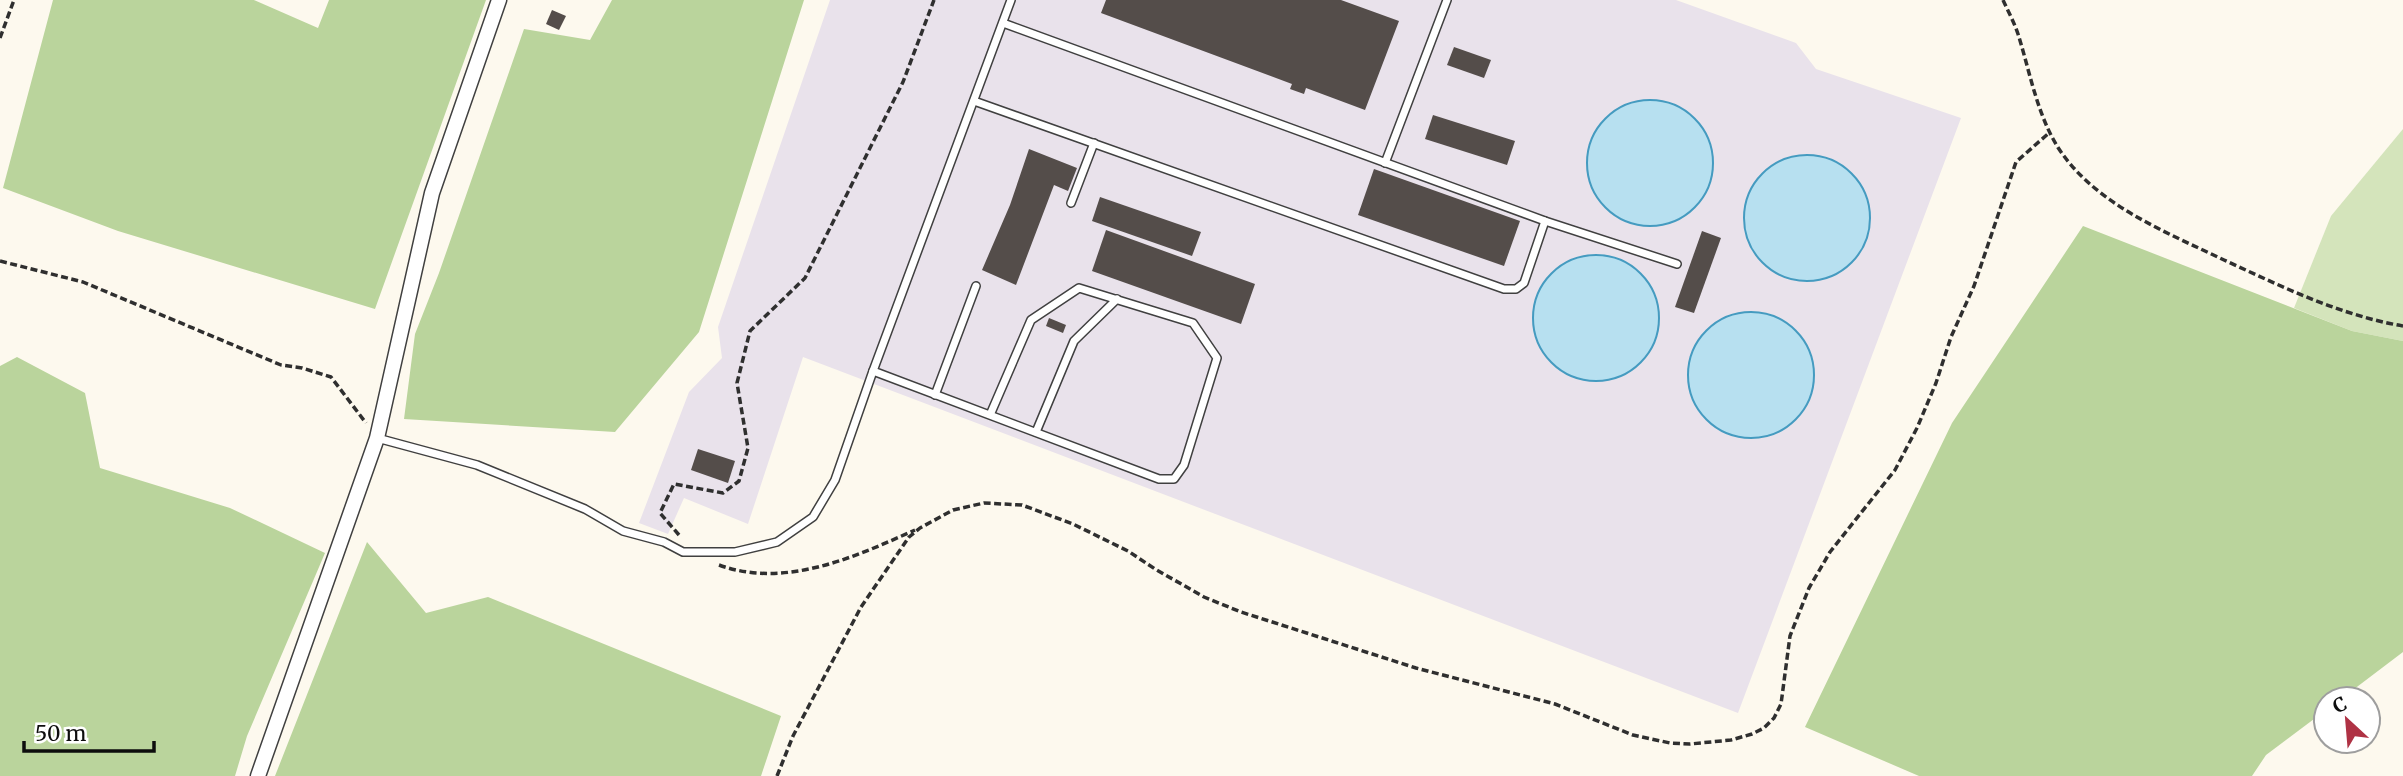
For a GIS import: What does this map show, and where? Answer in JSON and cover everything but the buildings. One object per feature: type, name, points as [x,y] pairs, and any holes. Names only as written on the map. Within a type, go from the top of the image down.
[{"type":"street","points":[[258,776],[377,438],[432,193],[499,0]]},
{"type":"lane","points":[[377,438],[477,465],[584,509],[623,531],[664,542],[682,552],[735,552],[777,542],[813,517],[835,480],[1011,0]]},
{"type":"lane","points":[[1385,163],[1447,0]]},
{"type":"lane","points":[[1003,23],[1545,222],[1677,264]]},
{"type":"lane","points":[[974,101],[1504,289],[1516,289],[1524,283],[1545,222]]},
{"type":"lane","points":[[1071,203],[1094,143]]},
{"type":"lane","points":[[936,395],[976,286]]},
{"type":"lane","points":[[873,371],[1159,479],[1174,479],[1184,465],[1217,358],[1192,323],[1079,288],[1031,320],[990,415]]},
{"type":"lane","points":[[1036,432],[1074,341],[1117,299]]},
{"type":"path","points":[[0,38],[13,0]]},
{"type":"path","points":[[682,552],[682,539],[660,513],[674,484],[723,493],[739,481],[748,448],[737,383],[750,331],[805,278],[903,82],[934,0]]},
{"type":"path","points":[[2003,0],[2017,30],[2050,132],[2059,149],[2085,180],[2152,226],[2289,290],[2338,310],[2403,326]]},
{"type":"path","points":[[716,564],[738,572],[802,572],[863,554],[953,510],[984,503],[1022,505],[1073,524],[1128,551],[1204,597],[1280,626],[1416,668],[1555,704],[1633,735],[1670,743],[1690,744],[1731,740],[1752,734],[1764,728],[1774,718],[1781,704],[1790,636],[1809,588],[1830,552],[1895,470],[1917,428],[1951,337],[1974,286],[2016,162],[2050,132]]},
{"type":"path","points":[[0,261],[83,282],[281,365],[331,377],[377,438]]},
{"type":"path","points":[[777,776],[793,736],[860,607],[909,537],[920,528]]},
{"type":"shaded area","points":[[830,0],[1676,0],[1796,43],[1816,69],[1961,118],[1738,713],[803,357],[748,524],[684,498],[668,534],[639,523],[689,392],[722,358],[718,327]]},
{"type":"green space","points":[[53,0],[254,0],[318,28],[329,0],[486,0],[375,309],[118,231],[3,188]]},
{"type":"green space","points":[[612,0],[804,0],[699,332],[615,432],[404,419],[415,334],[524,29],[590,40]]},
{"type":"green space","points":[[2403,129],[2403,341],[2352,331],[2294,308],[2331,216]]},
{"type":"green space","points":[[2083,226],[2352,331],[2403,341],[2403,652],[2359,685],[2312,685],[2312,720],[2266,755],[2252,776],[1919,776],[1805,727],[1952,423]]},
{"type":"green space","points":[[17,357],[85,393],[100,468],[230,508],[325,553],[247,736],[235,776],[0,776],[0,366]]},
{"type":"green space","points":[[367,542],[426,613],[488,597],[781,716],[761,776],[275,776]]},
{"type":"water","points":[[1650,100],[1674,105],[1694,119],[1708,139],[1713,163],[1708,187],[1694,207],[1674,221],[1650,226],[1626,221],[1606,207],[1592,187],[1587,163],[1592,139],[1606,119],[1626,105]]},
{"type":"water","points":[[1807,155],[1831,160],[1851,174],[1865,194],[1870,218],[1865,242],[1851,262],[1831,276],[1807,281],[1783,276],[1763,262],[1749,242],[1744,218],[1749,194],[1763,174],[1783,160]]},
{"type":"water","points":[[1596,255],[1620,260],[1640,274],[1654,294],[1659,318],[1654,342],[1640,362],[1620,376],[1596,381],[1572,376],[1552,362],[1538,342],[1533,318],[1538,294],[1552,274],[1572,260]]},
{"type":"water","points":[[1751,312],[1775,317],[1795,331],[1809,351],[1814,375],[1809,399],[1795,419],[1775,433],[1751,438],[1727,433],[1707,419],[1693,399],[1688,375],[1693,351],[1707,331],[1727,317]]}]
